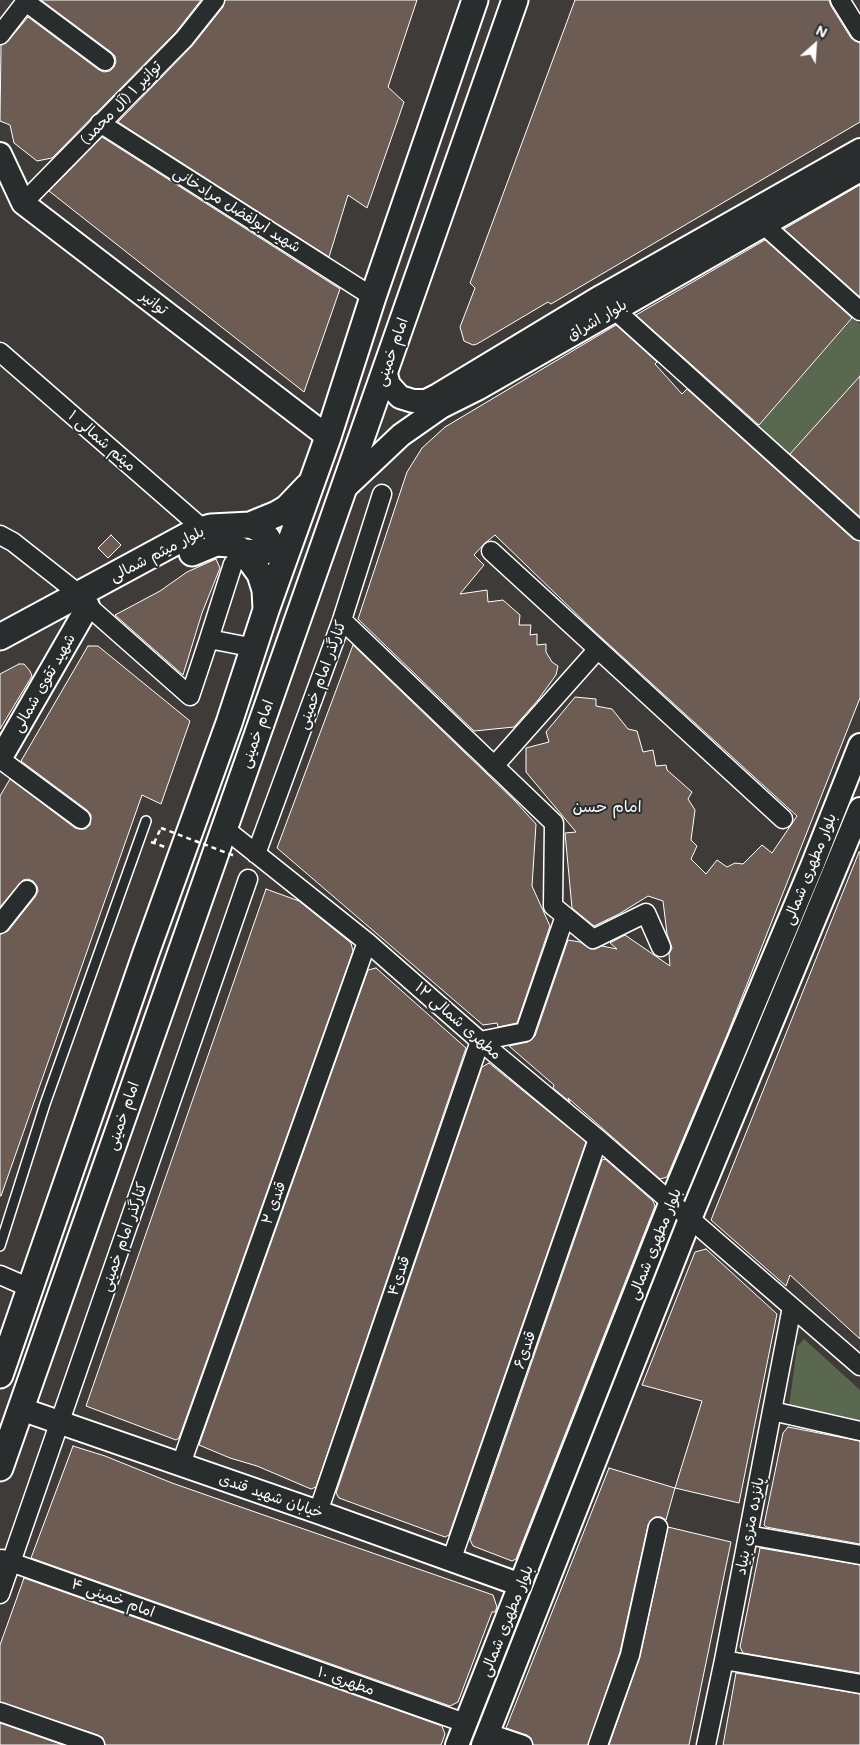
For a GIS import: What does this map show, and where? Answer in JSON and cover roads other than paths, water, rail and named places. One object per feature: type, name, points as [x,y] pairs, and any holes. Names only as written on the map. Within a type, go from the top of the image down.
[{"type":"main road","name":"امام خمینی","points":[[0,1375],[255,648],[266,610],[313,481],[373,297],[475,0]]},
{"type":"main road","name":"امام خمینی","points":[[0,1468],[224,828],[346,487],[515,0]]},
{"type":"main road","name":"بلوار میثم شمالی","points":[[0,656],[83,600],[194,532],[212,527],[251,525],[278,514],[313,481]]},
{"type":"main road","points":[[239,558],[265,551],[268,539],[261,530],[251,525]]},
{"type":"main road","name":"بلوار میثم شمالی","points":[[0,637],[200,548],[216,543],[230,544],[239,558]]},
{"type":"main road","points":[[239,558],[260,574],[265,590],[266,610]]},
{"type":"street","name":"توانیر ۱ (آل محمد)","points":[[23,203],[184,39],[215,0]]},
{"type":"street","points":[[840,0],[860,32]]},
{"type":"street","points":[[0,35],[27,1],[105,62]]},
{"type":"street","name":"شهید ابولفضل مرادخانی","points":[[100,123],[373,297]]},
{"type":"street","name":"بلوار اشراق","points":[[759,218],[860,150]]},
{"type":"street","name":"توانیر","points":[[0,154],[23,203],[328,437]]},
{"type":"street","name":"بلوار اشراق","points":[[385,371],[389,385],[400,397],[412,401],[426,401],[759,218],[860,170]]},
{"type":"street","points":[[759,218],[860,311]]},
{"type":"street","name":"بلوار اشراق","points":[[346,487],[401,435],[440,407],[478,388],[609,302]]},
{"type":"street","points":[[609,302],[860,530]]},
{"type":"street","name":"میثم شمالی ۱","points":[[0,352],[203,529]]},
{"type":"street","name":"کنارگذر امام خمینی","points":[[256,854],[342,620],[382,494]]},
{"type":"street","points":[[0,535],[13,542],[83,600],[190,696],[239,558]]},
{"type":"street","points":[[491,551],[783,819]]},
{"type":"street","name":"شهید تقوی شمالی","points":[[0,759],[83,600]]},
{"type":"street","points":[[342,620],[554,823],[553,906],[593,940],[646,913],[661,947]]},
{"type":"street","points":[[209,639],[255,648]]},
{"type":"street","points":[[494,766],[598,649]]},
{"type":"street","name":"بلوار مطهری شمالی","points":[[457,1745],[670,1204],[812,866],[860,745]]},
{"type":"street","points":[[0,759],[81,820]]},
{"type":"street","name":"بلوار مطهری شمالی","points":[[485,1739],[690,1219],[860,809]]},
{"type":"street","name":"مطهری شمالی ۱۲","points":[[224,828],[367,942],[860,1366]]},
{"type":"street","name":"کنارگذر امام خمینی","points":[[0,1594],[6,1560],[60,1422],[248,879]]},
{"type":"street","points":[[2,917],[27,890]]},
{"type":"street","points":[[480,1041],[525,1032],[566,916]]},
{"type":"street","name":"قندی ۲","points":[[181,1464],[367,942]]},
{"type":"street","name":"قندی۴","points":[[318,1512],[480,1041]]},
{"type":"street","name":"قندی۶","points":[[451,1561],[598,1139]]},
{"type":"street","points":[[0,1275],[30,1288]]},
{"type":"street","name":"پانزده متری بنیاد","points":[[706,1745],[792,1307]]},
{"type":"street","name":"خیابان شهید قندی","points":[[21,1409],[521,1585]]},
{"type":"street","points":[[772,1412],[860,1431]]},
{"type":"street","points":[[598,1745],[630,1655],[658,1527]]},
{"type":"street","points":[[748,1535],[860,1555]]},
{"type":"street","name":"امام خمینی ۴","points":[[6,1560],[226,1638]]},
{"type":"street","name":"مطهری ۱۰","points":[[226,1638],[466,1723]]},
{"type":"street","points":[[724,1660],[860,1684]]},
{"type":"street","points":[[0,1712],[95,1745]]},
{"type":"street","points":[[485,1739],[523,1745]]},
{"type":"lane","points":[[0,1246],[45,1104],[146,821]]},
{"type":"district","name":"امام حسن","points":[[607,807]]}]
